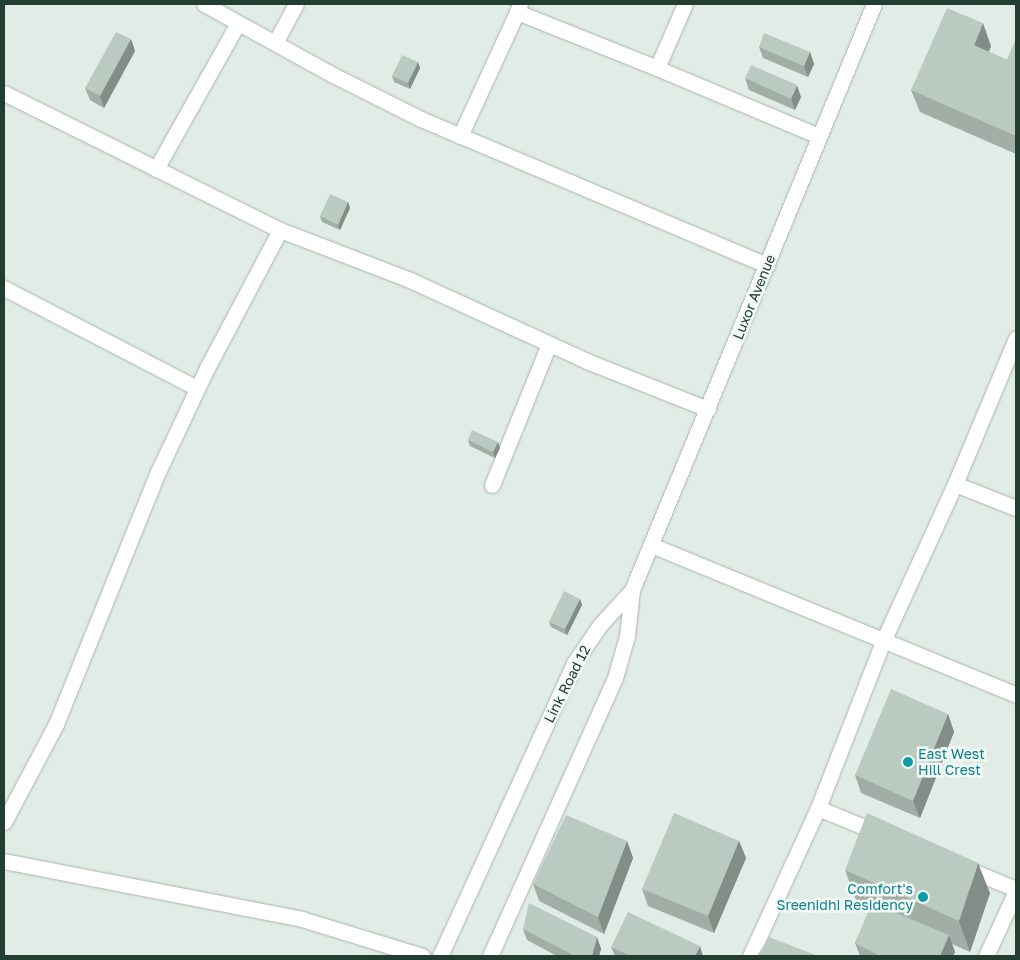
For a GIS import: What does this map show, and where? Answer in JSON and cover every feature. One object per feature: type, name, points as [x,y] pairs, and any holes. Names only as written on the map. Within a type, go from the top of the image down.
[{"type":"street","points":[[204,4],[333,75],[460,136],[767,265]]},
{"type":"street","points":[[274,43],[296,4]]},
{"type":"street","points":[[657,68],[685,4]]},
{"type":"street","name":"Luxor Avenue","points":[[632,590],[874,4]]},
{"type":"street","points":[[460,136],[518,8],[819,136]]},
{"type":"street","points":[[156,168],[238,23]]},
{"type":"street","points":[[4,93],[280,230],[410,280],[670,396],[708,409]]},
{"type":"street","points":[[4,822],[56,724],[158,472],[197,388],[280,230]]},
{"type":"street","points":[[4,288],[197,388]]},
{"type":"street","points":[[750,956],[818,808],[884,639],[955,484],[1016,338]]},
{"type":"street","points":[[492,485],[550,344]]},
{"type":"street","points":[[955,484],[1016,508]]},
{"type":"street","points":[[650,545],[884,639],[1016,695]]},
{"type":"street","points":[[490,956],[615,678],[627,636],[632,590]]},
{"type":"street","name":"Link Road 12","points":[[440,956],[574,663],[600,625],[632,590]]},
{"type":"street","points":[[818,808],[899,841]]},
{"type":"street","points":[[4,861],[302,919],[422,956]]},
{"type":"street","points":[[953,863],[1016,890],[986,956]]},
{"type":"building","points":[[947,8],[983,23],[974,45],[1007,60],[1016,39],[1016,136],[911,90]]},
{"type":"building","points":[[116,32],[131,39],[100,96],[85,88]]},
{"type":"building","points":[[764,33],[810,52],[804,66],[759,47]]},
{"type":"building","points":[[402,55],[418,62],[408,83],[392,76]]},
{"type":"building","points":[[751,65],[797,85],[791,99],[745,78]]},
{"type":"building","points":[[330,194],[348,202],[338,225],[320,216]]},
{"type":"building","points":[[472,430],[498,442],[493,452],[468,440]]},
{"type":"building","points":[[564,591],[580,599],[565,629],[549,622]]},
{"type":"building","name":"East West Hill Crest","points":[[891,689],[948,714],[913,801],[855,775]]},
{"type":"building","points":[[674,813],[739,841],[708,916],[642,889]]},
{"type":"building","points":[[867,813],[978,863],[959,921],[845,870]]},
{"type":"building","points":[[566,815],[627,841],[598,917],[533,884]]},
{"type":"building","points":[[529,903],[597,937],[592,956],[575,956],[523,929]]},
{"type":"building","points":[[872,903],[949,935],[940,956],[880,956],[855,943]]},
{"type":"building","points":[[628,912],[700,946],[695,956],[631,956],[611,947]]},
{"type":"building","points":[[769,937],[818,956],[757,956]]},
{"type":"place","name":"East West Hill Crest","points":[[908,762]]},
{"type":"place","name":"Comfort's Sreenidhi Residency","points":[[923,897]]}]
